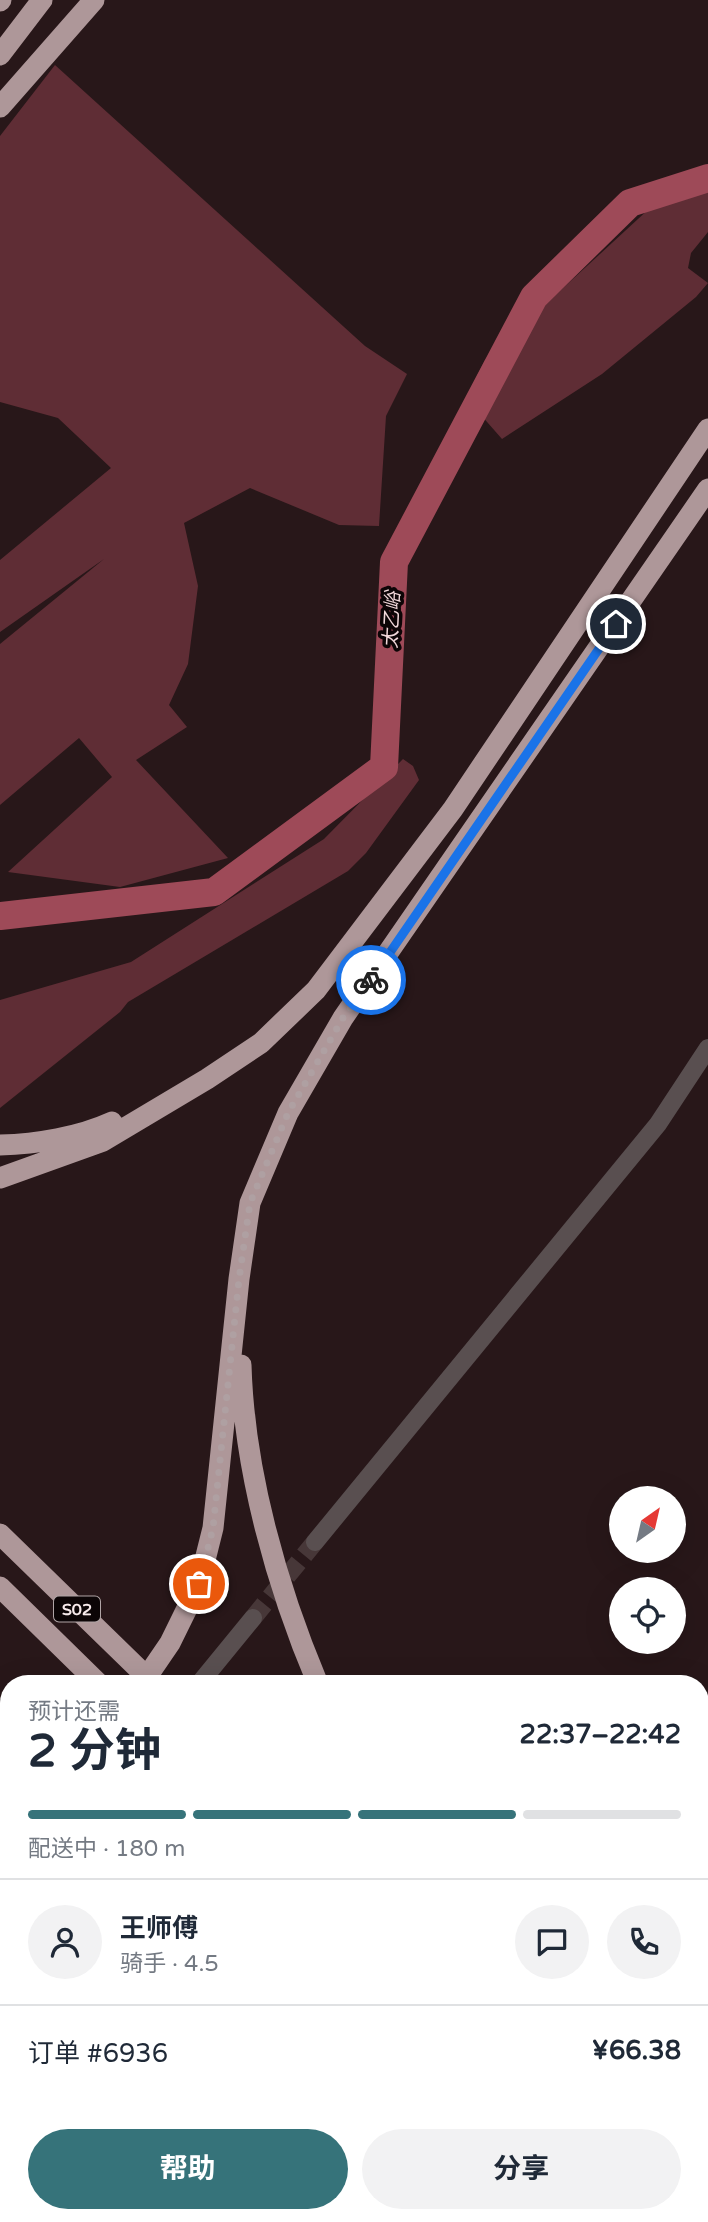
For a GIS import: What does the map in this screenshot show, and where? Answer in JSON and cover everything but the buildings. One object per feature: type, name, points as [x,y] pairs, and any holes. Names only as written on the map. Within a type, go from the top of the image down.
[{"type":"highway","points":[[0,55],[42,0]]},
{"type":"highway","points":[[0,107],[94,0]]},
{"type":"highway","points":[[0,1178],[103,1141],[207,1079],[261,1043],[316,990],[453,809],[708,429]]},
{"type":"highway","points":[[148,1675],[170,1643],[199,1584],[213,1528],[239,1279],[250,1203],[288,1113],[343,1018],[708,489]]},
{"type":"highway","points":[[0,1146],[21,1145],[95,1129],[207,1079]]},
{"type":"highway","points":[[239,1279],[242,1389],[248,1451],[295,1630],[314,1675]]},
{"type":"highway","name":"S02","points":[[0,1534],[146,1675]]},
{"type":"highway","name":"S02","points":[[0,1587],[90,1675]]},
{"type":"street","points":[[315,1542],[658,1124],[708,1048]]},
{"type":"street","points":[[206,1675],[253,1618]]},
{"type":"shaded area","points":[[55,65],[365,346],[407,374],[386,416],[379,526],[339,525],[250,488],[184,523],[198,586],[188,664],[169,705],[187,727],[136,760],[228,858],[120,887],[8,872],[112,777],[79,738],[0,805],[0,644],[104,559],[0,632],[0,560],[111,468],[58,418],[0,402],[0,136]]},
{"type":"shaded area","points":[[708,165],[708,232],[691,253],[688,268],[708,283],[696,297],[602,374],[502,439],[466,398],[485,360],[651,207]]},
{"type":"shaded area","points":[[403,759],[413,766],[419,780],[366,853],[348,871],[128,1002],[120,1012],[0,1108],[0,1000],[131,962],[324,839]]},
{"type":"waterway","name":"太乙峪","points":[[0,916],[214,892],[384,767],[394,562],[534,297],[630,203],[708,178]]},
{"type":"tunnel","points":[[253,1618],[315,1542]]},
{"type":"way so far","points":[[199,1584],[213,1528],[239,1279],[250,1203],[288,1113],[343,1018],[371,980]]},
{"type":"route","points":[[371,980],[616,624]]}]
